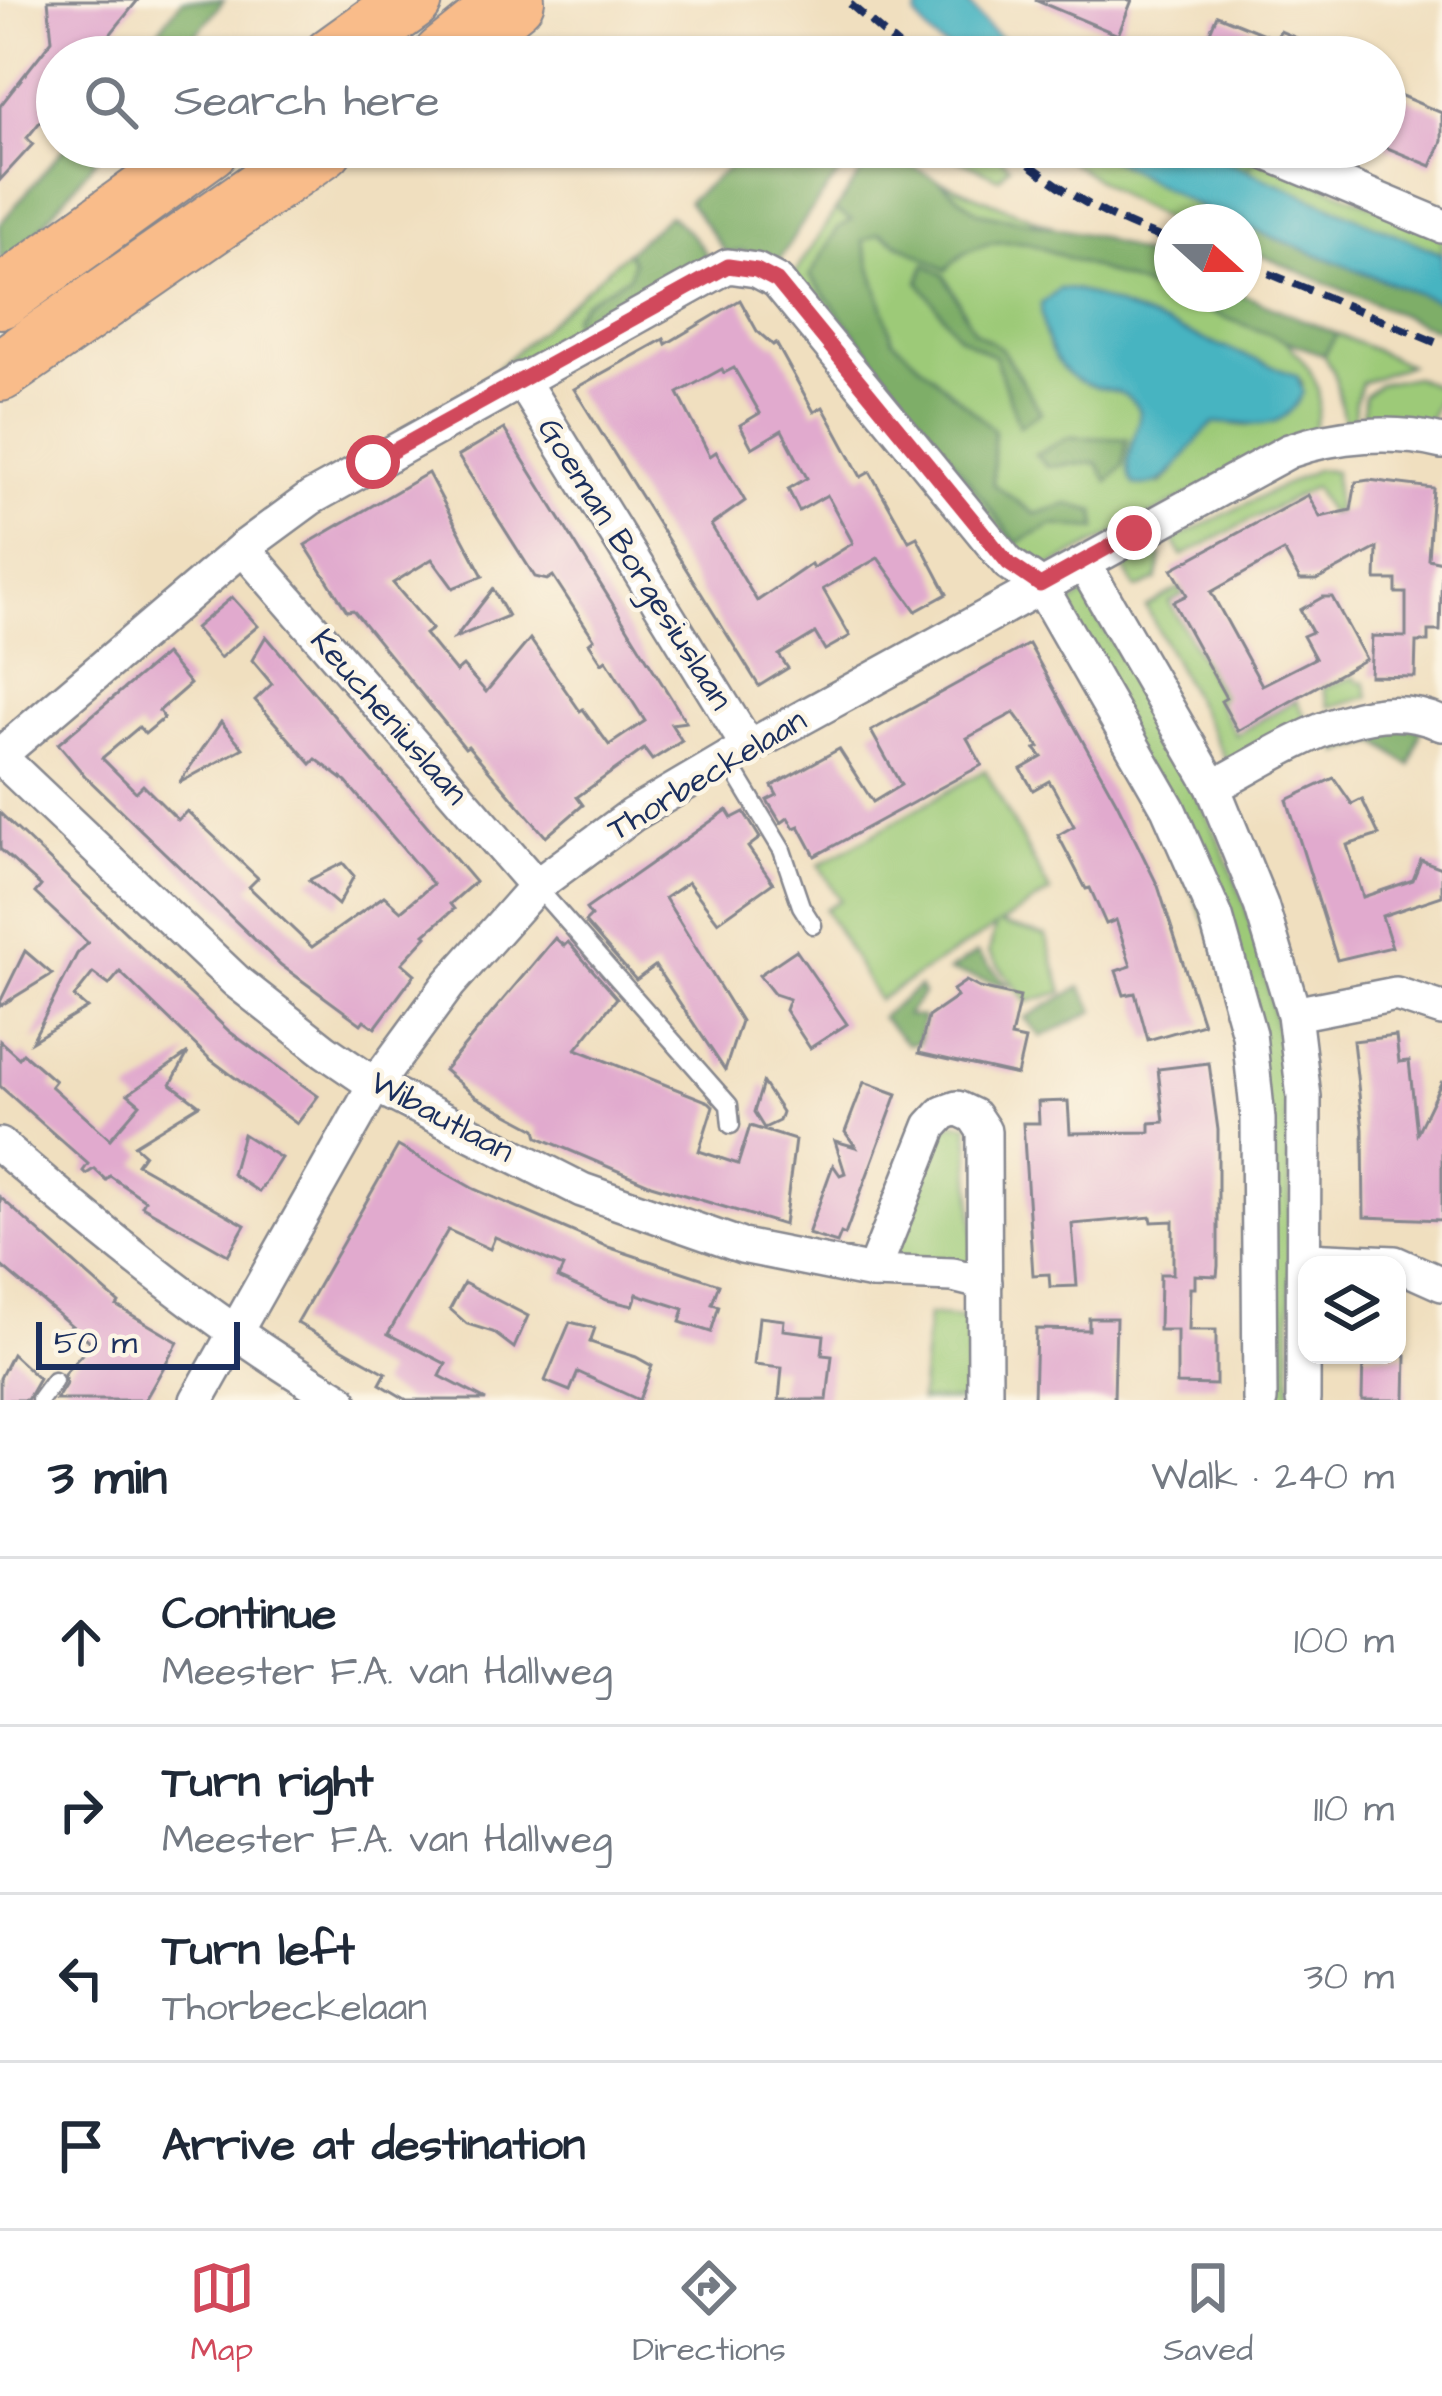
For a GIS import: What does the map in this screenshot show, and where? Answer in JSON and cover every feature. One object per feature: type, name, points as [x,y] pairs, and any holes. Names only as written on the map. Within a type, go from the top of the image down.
[{"type":"highway","points":[[362,36],[412,0]]},
{"type":"highway","points":[[469,36],[514,0]]},
{"type":"highway","points":[[0,298],[180,168]]},
{"type":"highway","points":[[0,371],[292,168]]},
{"type":"street","points":[[1303,168],[1442,226]]},
{"type":"street","points":[[0,756],[243,548],[310,498],[728,266],[756,270],[777,281],[1008,563],[1040,585],[1178,830],[1216,917],[1249,1034],[1258,1119],[1260,1400]]},
{"type":"street","name":"Goeman Borgesiuslaan","points":[[521,379],[738,753]]},
{"type":"street","name":"Thorbeckelaan","points":[[197,1400],[376,1084],[449,984],[536,886],[632,815],[738,753],[1153,523],[1312,443],[1376,435],[1442,442]]},
{"type":"street","name":"Keucheniuslaan","points":[[243,548],[536,886]]},
{"type":"street","points":[[1084,564],[1213,787],[1261,905],[1294,1014],[1304,1097],[1305,1256]]},
{"type":"street","points":[[1213,787],[1342,722],[1384,713],[1423,715],[1442,724]]},
{"type":"street","name":"Wibautlaan","points":[[0,756],[236,981],[325,1052],[376,1084],[582,1190],[742,1246],[873,1271],[953,1275],[985,1283]]},
{"type":"street","points":[[1294,1014],[1396,994],[1442,1009]]},
{"type":"street","points":[[873,1271],[932,1126],[944,1112],[957,1108],[974,1116],[984,1131],[985,1400]]},
{"type":"street","points":[[0,1145],[103,1235],[235,1334],[340,1400]]},
{"type":"street","points":[[1406,1269],[1442,1284]]},
{"type":"street","points":[[1261,1304],[1298,1305]]},
{"type":"street","points":[[1303,1364],[1303,1400]]},
{"type":"lane","points":[[738,753],[813,926]]},
{"type":"lane","points":[[536,886],[729,1105],[731,1125]]},
{"type":"lane","points":[[40,1400],[54,1381]]},
{"type":"green space","points":[[182,0],[224,0],[195,36],[154,36]]},
{"type":"green space","points":[[47,168],[89,168],[18,256],[0,259],[0,224]]},
{"type":"green space","points":[[728,168],[844,168],[778,262],[743,251],[727,254],[688,201]]},
{"type":"green space","points":[[864,168],[916,168],[978,212],[1099,237],[1154,259],[1154,291],[1028,243],[983,245],[963,254],[946,270],[880,233],[863,241],[893,340],[994,430],[993,484],[1035,514],[1068,504],[1095,511],[1097,529],[1053,525],[1017,543],[810,276],[838,228],[851,220],[835,211]]},
{"type":"green space","points":[[977,168],[1007,168],[999,178]]},
{"type":"green space","points":[[1080,168],[1128,168],[1194,204],[1154,204],[1154,213]]},
{"type":"green space","points":[[1249,168],[1283,168],[1442,234],[1442,254],[1246,173]]},
{"type":"green space","points":[[938,180],[1054,227],[978,212]]},
{"type":"green space","points":[[835,211],[946,269],[983,245],[1028,243],[1154,289],[1154,312],[1216,312],[1282,336],[1315,380],[1319,403],[1312,432],[1045,569],[1027,561],[790,281]],"holes":[[[1077,290],[1297,376],[1303,384],[1247,426],[1215,422],[1192,441],[1161,484],[1131,444],[1139,430],[1140,410],[1130,396],[1098,386]]]},
{"type":"green space","points":[[669,215],[711,260],[574,339],[573,316],[583,303],[629,276],[633,262],[627,252]]},
{"type":"green space","points":[[1262,233],[1442,303],[1442,327],[1434,329],[1262,256]]},
{"type":"green space","points":[[627,252],[633,262],[629,276],[583,304],[573,316],[574,339],[462,400]]},
{"type":"green space","points":[[925,264],[945,276],[974,331],[1001,348],[1041,412],[1019,426],[995,357],[958,336],[919,282]]},
{"type":"green space","points":[[1262,303],[1337,334],[1324,355],[1210,312],[1262,312]]},
{"type":"green space","points":[[1337,334],[1409,365],[1362,383],[1354,425],[1345,426],[1334,373],[1324,355]]},
{"type":"green space","points":[[1414,377],[1442,388],[1426,427],[1363,423],[1364,396],[1379,384]]},
{"type":"green space","points":[[1070,437],[1127,439],[1123,466],[1108,482],[1097,463],[1047,466],[1035,454]]},
{"type":"green space","points":[[1317,469],[1335,472],[1336,513],[1329,514],[1314,487],[1182,556],[1173,540]]},
{"type":"green space","points":[[1156,548],[1161,558],[1157,580],[1136,589],[1124,567]]},
{"type":"green space","points":[[1179,588],[1183,594],[1169,602],[1222,697],[1217,702],[1236,735],[1296,700],[1308,721],[1228,764],[1146,607]]},
{"type":"green space","points":[[1085,594],[1214,829],[1247,911],[1264,970],[1276,1031],[1289,1153],[1290,1400],[1268,1400],[1257,1039],[1067,606]]},
{"type":"green space","points":[[1355,677],[1365,682],[1369,697],[1329,707],[1323,687]]},
{"type":"green space","points":[[1422,727],[1410,766],[1378,742],[1340,753],[1337,741],[1373,730]]},
{"type":"green space","points":[[985,770],[1050,892],[1000,924],[1046,936],[1063,992],[1027,1002],[989,953],[995,927],[878,1000],[825,909],[840,900],[819,865]]},
{"type":"green space","points":[[977,953],[1009,986],[949,971]]},
{"type":"green space","points":[[919,987],[923,994],[906,1015],[923,1017],[919,1042],[907,1044],[881,1017]]},
{"type":"green space","points":[[1081,987],[1095,1011],[1041,1037],[1025,1018]]},
{"type":"green space","points":[[952,1123],[968,1124],[976,1267],[893,1258],[938,1134]]},
{"type":"green space","points":[[928,1315],[970,1319],[970,1400],[920,1400]]},
{"type":"water","points":[[921,0],[965,0],[999,36],[932,36],[916,16]]},
{"type":"water","points":[[1128,168],[1242,168],[1442,254],[1442,303],[1262,233],[1262,204],[1194,204]]},
{"type":"water","points":[[1059,289],[1077,290],[1297,376],[1303,392],[1295,406],[1276,421],[1215,423],[1170,474],[1148,485],[1134,485],[1128,467],[1140,410],[1119,392],[1079,381],[1055,358],[1041,304]]},
{"type":"building","points":[[48,0],[138,0],[109,36],[52,36]]},
{"type":"building","points":[[1035,0],[1132,0],[1118,35]]},
{"type":"building","points":[[1217,15],[1269,36],[1208,36]]},
{"type":"building","points":[[36,60],[36,127],[27,138],[33,144],[0,180],[0,106]]},
{"type":"building","points":[[1406,98],[1442,113],[1442,141],[1431,166],[1406,156]]},
{"type":"building","points":[[740,300],[757,331],[776,343],[814,412],[823,407],[861,477],[870,472],[909,541],[917,537],[947,594],[916,611],[878,558],[823,589],[850,636],[825,650],[815,633],[779,655],[788,668],[759,686],[574,389],[664,339],[666,344]],"holes":[[[734,368],[760,413],[740,425],[752,448],[782,430],[807,478],[788,489],[799,511],[827,495],[853,543],[813,568],[811,564],[757,601],[711,525],[745,501],[716,452],[710,456],[678,393],[722,369],[724,373]]]},
{"type":"building","points":[[504,429],[686,722],[671,724],[682,741],[652,760],[644,749],[577,797],[583,805],[546,837],[465,748],[353,610],[347,611],[305,545],[428,473],[483,576],[453,588],[432,559],[393,583],[432,629],[425,634],[456,672],[463,666],[486,692],[530,639],[609,745],[645,721],[606,660],[602,663],[589,643],[594,639],[553,576],[547,580],[535,577],[458,456]]},
{"type":"building","points":[[1356,482],[1433,488],[1428,559],[1442,562],[1440,631],[1428,631],[1428,642],[1416,642],[1415,677],[1370,676],[1372,636],[1406,637],[1406,593],[1396,593],[1396,580],[1376,580],[1377,548],[1317,580],[1300,580],[1284,551],[1211,592],[1262,685],[1315,658],[1303,636],[1312,632],[1300,610],[1323,597],[1332,597],[1366,659],[1238,731],[1221,701],[1226,698],[1173,602],[1187,595],[1172,569],[1308,495],[1320,517],[1351,510]]},
{"type":"building","points":[[493,589],[508,616],[455,638]]},
{"type":"building","points":[[232,597],[258,626],[220,658],[195,628]]},
{"type":"building","points":[[266,636],[475,882],[450,904],[454,909],[402,963],[415,974],[375,1028],[364,1020],[361,1024],[281,965],[85,776],[58,744],[165,654],[190,684],[159,711],[164,718],[145,734],[139,727],[102,758],[136,792],[143,785],[178,820],[187,811],[258,878],[249,887],[312,947],[384,896],[401,911],[433,884],[346,782],[316,759],[311,764],[255,700],[272,684],[252,660]]},
{"type":"building","points":[[1029,644],[1158,886],[1203,1024],[1148,1040],[1135,993],[1124,995],[1116,971],[1131,966],[1116,920],[1106,924],[1058,835],[1074,826],[1049,781],[1033,790],[1021,769],[1042,757],[1014,713],[967,738],[982,765],[815,856],[799,826],[794,828],[788,818],[781,823],[767,800],[777,795],[772,786],[839,749],[873,802],[901,785],[871,731]]},
{"type":"building","points":[[221,722],[243,748],[179,783]]},
{"type":"building","points":[[1334,778],[1352,804],[1362,799],[1379,835],[1347,845],[1363,897],[1413,880],[1421,860],[1442,868],[1442,896],[1382,916],[1392,947],[1337,960],[1287,800]]},
{"type":"building","points":[[727,810],[732,818],[744,812],[760,838],[748,847],[773,883],[718,922],[688,882],[665,898],[741,1021],[725,1070],[655,966],[636,980],[585,922],[591,916],[586,909]]},
{"type":"building","points":[[0,813],[230,1032],[318,1096],[297,1124],[210,1059],[120,972],[109,985],[93,973],[74,997],[87,1008],[32,1041],[77,954],[88,943],[35,893],[41,886],[0,849]]},
{"type":"building","points":[[343,863],[354,876],[338,905],[309,880]]},
{"type":"building","points":[[555,938],[564,946],[568,942],[617,998],[576,1049],[709,1102],[713,1106],[699,1151],[738,1164],[750,1126],[795,1140],[784,1225],[651,1185],[538,1137],[536,1129],[476,1097],[444,1070]]},
{"type":"building","points":[[796,950],[847,1024],[810,1048],[785,1010],[789,999],[774,994],[759,975]]},
{"type":"building","points":[[25,951],[52,974],[0,1006],[0,1002]]},
{"type":"building","points":[[966,981],[1020,997],[1011,1037],[1025,1040],[1017,1075],[919,1053],[928,1017],[957,997],[953,990]]},
{"type":"building","points":[[1396,1036],[1399,1062],[1409,1061],[1417,1133],[1442,1081],[1442,1220],[1364,1217],[1363,1129],[1353,1041]]},
{"type":"building","points":[[0,1041],[19,1058],[23,1053],[55,1081],[51,1086],[110,1139],[140,1104],[128,1094],[188,1053],[171,1084],[199,1105],[134,1145],[144,1154],[137,1164],[245,1225],[228,1255],[142,1206],[145,1200],[110,1176],[106,1180],[94,1169],[86,1174],[88,1164],[0,1086]]},
{"type":"building","points":[[1209,1063],[1218,1130],[1218,1266],[1217,1276],[1195,1275],[1189,1330],[1216,1330],[1216,1385],[1177,1384],[1177,1330],[1159,1330],[1160,1274],[1173,1274],[1173,1221],[1152,1222],[1151,1217],[1072,1224],[1077,1286],[1050,1287],[1049,1274],[1033,1275],[1023,1123],[1039,1123],[1038,1102],[1068,1101],[1070,1133],[1150,1132],[1150,1123],[1164,1122],[1158,1069]]},
{"type":"building","points":[[864,1082],[897,1094],[845,1235],[841,1233],[837,1243],[808,1234],[833,1165],[840,1175],[845,1173],[835,1141],[856,1147],[845,1132]]},
{"type":"building","points":[[763,1083],[782,1112],[779,1121],[764,1128],[754,1112]]},
{"type":"building","points":[[243,1134],[281,1158],[259,1192],[232,1174]]},
{"type":"building","points":[[398,1146],[474,1189],[608,1247],[719,1284],[712,1304],[719,1306],[711,1332],[680,1322],[684,1309],[637,1294],[633,1306],[607,1300],[558,1278],[563,1267],[495,1237],[490,1249],[448,1230],[388,1334],[446,1364],[440,1376],[486,1400],[407,1400],[380,1384],[386,1373],[297,1323]]},
{"type":"building","points":[[0,1197],[117,1306],[178,1342],[145,1400],[56,1400],[66,1384],[64,1374],[92,1343],[0,1265]]},
{"type":"building","points":[[464,1283],[528,1316],[514,1348],[493,1332],[467,1324],[450,1309]]},
{"type":"building","points":[[759,1317],[784,1320],[783,1330],[824,1335],[822,1355],[832,1356],[827,1400],[779,1400],[782,1368],[754,1365]]},
{"type":"building","points":[[1089,1318],[1116,1318],[1114,1400],[1034,1400],[1036,1329],[1089,1330]]},
{"type":"building","points":[[570,1322],[595,1328],[590,1342],[652,1366],[639,1400],[578,1372],[570,1391],[545,1381]]},
{"type":"building","points":[[12,1354],[39,1379],[27,1400],[0,1400],[0,1378]]},
{"type":"building","points":[[1363,1364],[1406,1364],[1405,1400],[1362,1400]]},
{"type":"railway","points":[[850,4],[887,36]]},
{"type":"railway","points":[[1035,168],[1086,203],[1154,234]]},
{"type":"railway","points":[[1262,270],[1442,345]]},
{"type":"route","points":[[373,462],[728,266],[756,270],[777,281],[1008,563],[1040,585],[1134,533]]}]
